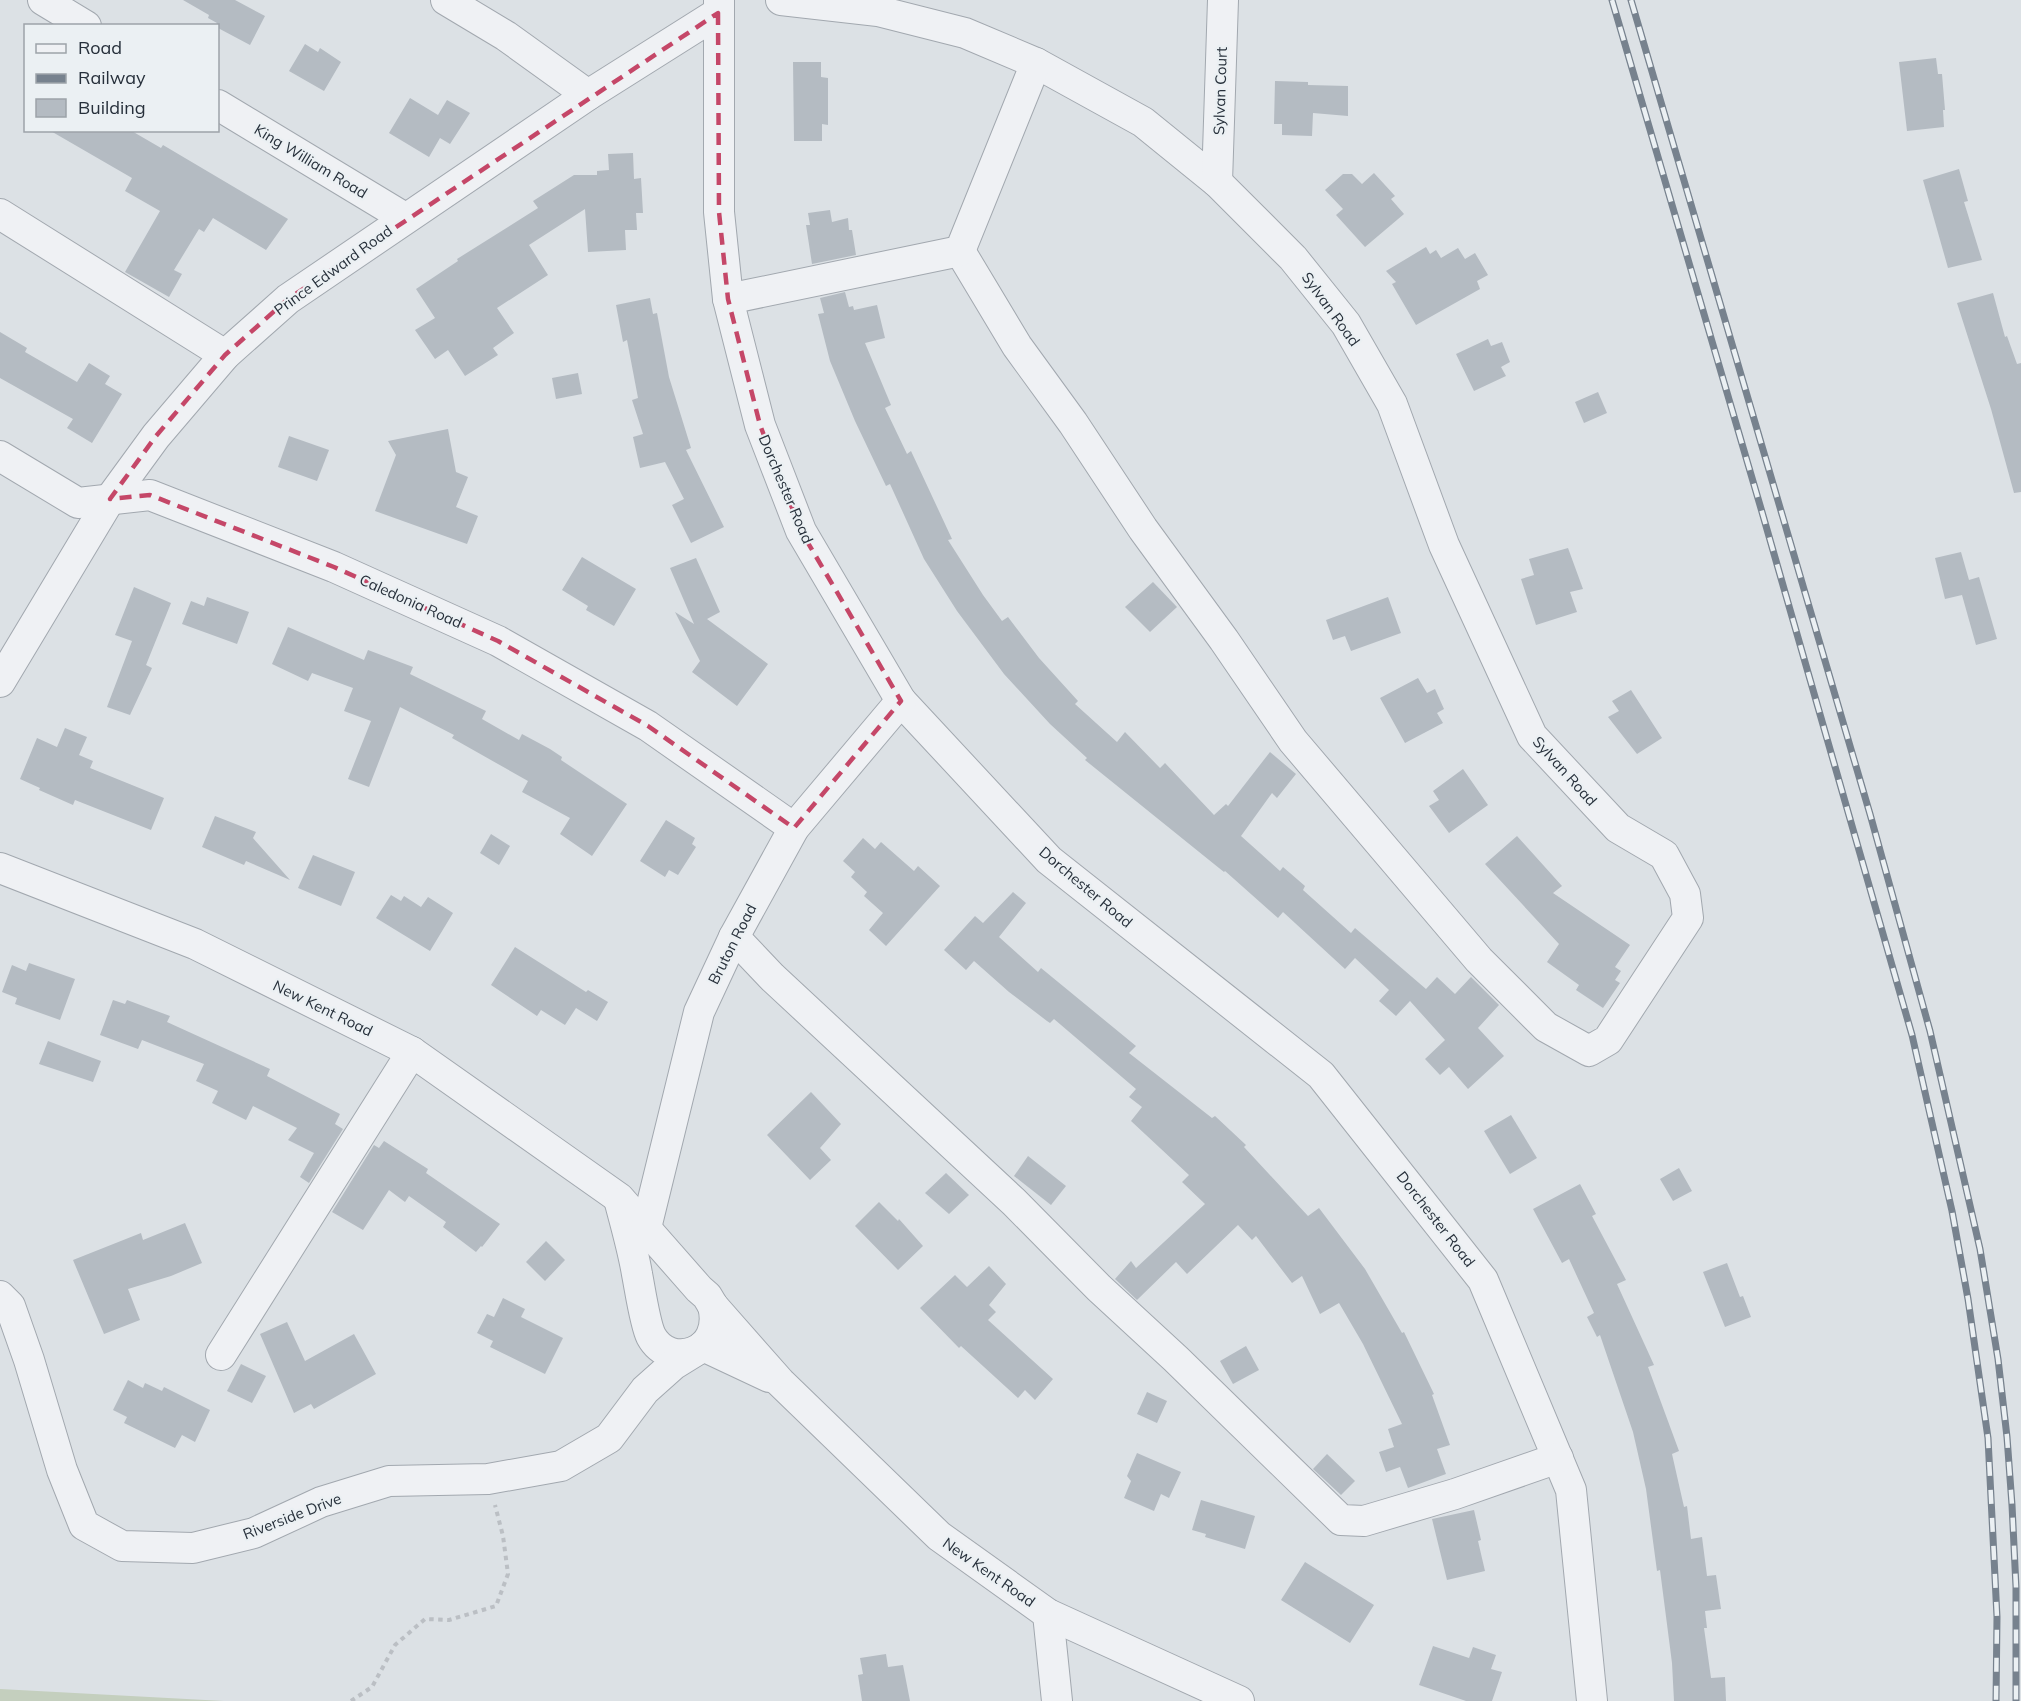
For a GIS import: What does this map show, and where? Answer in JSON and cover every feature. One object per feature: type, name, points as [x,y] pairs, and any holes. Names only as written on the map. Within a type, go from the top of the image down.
[{"type":"street","points":[[43,0],[83,24]]},
{"type":"street","points":[[446,0],[506,36],[588,95]]},
{"type":"street","name":"Sylvan Road","points":[[781,0],[878,11],[965,33],[1036,63],[1143,122],[1217,182],[1293,258],[1346,324],[1392,404],[1444,545],[1532,736],[1618,828],[1664,855],[1685,894],[1688,918],[1608,1040],[1589,1051],[1546,1027],[1479,960],[1293,741],[1224,640],[1143,529],[1073,423],[1017,346],[960,251]]},
{"type":"street","name":"Sylvan Court","points":[[1217,182],[1223,0]]},
{"type":"street","name":"Prince Edward Road","points":[[0,682],[110,499],[156,436],[225,355],[288,299],[719,6]]},
{"type":"street","name":"Dorchester Road","points":[[719,6],[719,212],[728,299],[759,425],[801,531],[901,701],[1049,860],[1321,1075],[1483,1280],[1571,1490],[1592,1701]]},
{"type":"street","points":[[728,299],[960,251],[1036,63]]},
{"type":"street","name":"King William Road","points":[[219,106],[405,218]]},
{"type":"street","points":[[0,214],[225,355]]},
{"type":"street","name":"Caledonia Road","points":[[0,456],[78,503],[150,495],[334,567],[498,640],[648,726],[794,828]]},
{"type":"street","name":"Bruton Road","points":[[646,1228],[699,1012],[734,937],[794,828],[901,701]]},
{"type":"street","name":"New Kent Road","points":[[0,868],[195,944],[412,1052],[619,1198],[780,1382],[939,1536],[1048,1614],[1239,1701]]},
{"type":"street","points":[[734,937],[772,977],[1014,1202],[1099,1288],[1176,1359],[1341,1520],[1364,1521],[1455,1494],[1558,1458]]},
{"type":"street","points":[[221,1355],[412,1052]]},
{"type":"street","name":"New Kent Road","points":[[619,1198],[652,1338],[660,1347],[670,1352],[682,1354],[698,1349],[780,1382]]},
{"type":"street","points":[[645,1390],[647,1322],[650,1305],[656,1295],[666,1288],[688,1285],[706,1297],[716,1317],[715,1328],[711,1338],[698,1349]]},
{"type":"street","name":"Riverside Drive","points":[[0,1296],[10,1306],[62,1470],[84,1525],[122,1546],[193,1548],[254,1533],[321,1502],[388,1481],[488,1479],[561,1466],[609,1438],[645,1390],[673,1365],[698,1349]]},
{"type":"street","points":[[1048,1614],[1057,1701]]},
{"type":"path","points":[[351,1701],[372,1687],[394,1645],[425,1619],[449,1620],[496,1606],[508,1574],[503,1536],[488,1479]]},
{"type":"highlighted area","points":[[718,13],[719,212],[728,299],[760,425],[801,531],[901,701],[794,828],[648,726],[498,641],[334,567],[150,495],[110,499],[156,436],[225,355],[288,299]]},
{"type":"green space","points":[[0,1689],[224,1701],[0,1701]]},
{"type":"building","points":[[183,0],[235,0],[265,16],[250,45],[219,29],[219,24],[208,18],[209,15]]},
{"type":"building","points":[[305,44],[318,52],[320,48],[341,62],[324,91],[289,71]]},
{"type":"building","points":[[1936,58],[1938,74],[1942,74],[1944,127],[1907,131],[1899,62]]},
{"type":"building","points":[[793,62],[821,62],[821,77],[828,78],[828,125],[822,124],[822,141],[794,141]]},
{"type":"building","points":[[1275,81],[1348,86],[1348,116],[1313,113],[1312,136],[1282,135],[1282,124],[1274,124]]},
{"type":"building","points":[[410,98],[438,115],[447,100],[470,113],[450,144],[440,138],[429,157],[389,133]]},
{"type":"building","points":[[52,132],[133,132],[161,148],[163,145],[288,219],[266,250],[213,218],[204,232],[199,229],[174,270],[182,274],[169,297],[125,272],[160,211],[125,191],[132,178]]},
{"type":"building","points":[[633,153],[634,179],[641,178],[643,213],[636,213],[637,230],[625,230],[626,250],[588,252],[585,209],[529,245],[548,275],[497,308],[514,333],[493,348],[498,355],[465,376],[448,350],[435,359],[415,330],[435,318],[416,289],[458,261],[457,259],[538,208],[533,201],[574,175],[597,175],[597,171],[609,170],[608,154]]},
{"type":"building","points":[[1959,169],[1968,201],[1964,202],[1982,260],[1948,268],[1923,180]]},
{"type":"building","points":[[1374,173],[1395,196],[1391,199],[1404,214],[1365,247],[1336,215],[1343,209],[1325,190],[1343,174],[1352,174],[1362,184]]},
{"type":"building","points":[[830,210],[832,222],[848,218],[856,255],[812,264],[806,225],[810,225],[808,213]]},
{"type":"building","points":[[1426,247],[1430,254],[1436,250],[1441,258],[1458,248],[1465,259],[1475,253],[1488,275],[1477,281],[1480,289],[1416,325],[1392,284],[1396,282],[1386,271]]},
{"type":"building","points":[[845,292],[849,307],[853,306],[854,310],[877,305],[885,338],[865,343],[891,405],[885,408],[907,454],[911,451],[952,539],[948,540],[1002,621],[1008,617],[1039,658],[1078,701],[1075,704],[1117,742],[1125,732],[1160,768],[1165,763],[1214,815],[1226,804],[1228,806],[1270,752],[1296,774],[1277,798],[1272,793],[1241,836],[1280,871],[1283,867],[1305,886],[1303,890],[1351,933],[1355,928],[1426,989],[1437,977],[1455,994],[1471,977],[1499,1005],[1478,1028],[1504,1056],[1468,1089],[1449,1067],[1440,1075],[1425,1059],[1445,1040],[1410,1001],[1396,1016],[1379,1001],[1389,990],[1355,958],[1345,969],[1283,912],[1278,918],[1225,871],[1085,760],[1087,758],[1050,724],[1004,674],[957,611],[924,559],[890,484],[886,486],[855,421],[830,361],[818,314],[824,313],[820,298]]},
{"type":"building","points":[[1993,293],[2005,337],[2007,336],[2017,364],[2021,363],[2021,492],[2014,493],[1991,409],[1957,303]]},
{"type":"building","points":[[650,298],[653,314],[657,313],[669,377],[691,448],[686,450],[724,527],[691,543],[672,505],[684,499],[665,462],[640,468],[633,437],[643,434],[632,400],[638,398],[627,340],[623,342],[616,305]]},
{"type":"building","points":[[0,332],[27,348],[25,352],[77,382],[89,363],[110,376],[105,384],[122,394],[92,443],[67,428],[73,419],[0,378]]},
{"type":"building","points":[[1488,339],[1491,346],[1502,342],[1510,362],[1501,367],[1506,376],[1474,391],[1456,354]]},
{"type":"building","points":[[578,373],[582,394],[556,399],[552,378]]},
{"type":"building","points":[[1598,392],[1607,413],[1584,423],[1575,402]]},
{"type":"building","points":[[448,429],[456,472],[468,477],[456,507],[478,516],[467,544],[375,511],[396,455],[388,441]]},
{"type":"building","points":[[289,436],[329,450],[317,481],[278,467]]},
{"type":"building","points":[[1568,548],[1583,589],[1570,592],[1577,612],[1536,625],[1521,579],[1534,575],[1529,559]]},
{"type":"building","points":[[1961,552],[1969,580],[1979,577],[1997,639],[1976,645],[1962,595],[1945,599],[1935,558]]},
{"type":"building","points":[[582,557],[636,589],[614,626],[586,610],[588,606],[562,590]]},
{"type":"building","points":[[696,558],[720,612],[707,619],[768,664],[737,706],[692,672],[700,661],[675,612],[694,624],[670,568]]},
{"type":"building","points":[[1153,582],[1177,607],[1150,632],[1125,607]]},
{"type":"building","points":[[134,587],[171,603],[146,665],[152,668],[130,715],[107,707],[132,641],[115,635]]},
{"type":"building","points":[[207,597],[249,612],[237,644],[182,624],[191,601],[204,606]]},
{"type":"building","points":[[1388,597],[1401,633],[1351,651],[1345,636],[1333,640],[1326,620]]},
{"type":"building","points":[[288,627],[364,660],[368,650],[413,667],[410,674],[486,711],[482,719],[519,740],[522,734],[550,749],[562,757],[561,760],[627,804],[592,856],[560,834],[570,818],[522,792],[528,781],[452,738],[454,735],[400,707],[369,787],[348,779],[371,721],[344,711],[353,688],[312,673],[308,681],[272,664]]},
{"type":"building","points":[[1418,678],[1427,693],[1435,689],[1444,709],[1437,713],[1443,723],[1405,743],[1380,698]]},
{"type":"building","points":[[1631,690],[1662,738],[1637,754],[1608,717],[1619,711],[1612,701]]},
{"type":"building","points":[[65,728],[87,737],[79,755],[93,761],[90,768],[164,798],[151,830],[75,800],[73,805],[20,779],[37,738],[57,747]]},
{"type":"building","points":[[1463,769],[1488,805],[1449,833],[1429,806],[1439,800],[1433,791]]},
{"type":"building","points":[[215,816],[256,832],[253,838],[290,880],[246,861],[244,865],[202,847]]},
{"type":"building","points":[[666,820],[695,838],[692,844],[696,847],[678,875],[669,870],[665,877],[640,861]]},
{"type":"building","points":[[491,834],[510,846],[499,865],[480,853]]},
{"type":"building","points":[[1517,836],[1562,886],[1553,893],[1630,945],[1615,967],[1621,971],[1615,980],[1620,983],[1603,1008],[1576,990],[1579,985],[1547,962],[1559,944],[1485,864]]},
{"type":"building","points":[[863,838],[875,849],[881,842],[914,871],[918,866],[940,886],[886,946],[869,930],[883,913],[864,896],[867,892],[851,877],[855,872],[843,861]]},
{"type":"building","points":[[313,855],[355,872],[341,906],[298,888]]},
{"type":"building","points":[[1013,892],[1026,903],[999,937],[1038,972],[1041,968],[1136,1046],[1129,1053],[1212,1118],[1215,1116],[1246,1145],[1244,1147],[1308,1216],[1319,1208],[1365,1269],[1402,1333],[1404,1332],[1434,1394],[1432,1395],[1450,1445],[1437,1449],[1446,1474],[1408,1488],[1400,1467],[1386,1472],[1379,1452],[1394,1447],[1388,1429],[1402,1424],[1363,1344],[1339,1303],[1320,1314],[1302,1276],[1292,1283],[1256,1236],[1252,1240],[1238,1225],[1187,1274],[1176,1262],[1137,1300],[1115,1279],[1131,1261],[1136,1268],[1205,1204],[1182,1182],[1189,1175],[1131,1121],[1142,1107],[1129,1097],[1136,1089],[1054,1019],[1050,1023],[1047,1021],[974,961],[966,970],[944,950],[975,916],[983,923]]},
{"type":"building","points":[[391,895],[401,901],[404,896],[421,907],[428,897],[453,913],[430,951],[376,918]]},
{"type":"building","points":[[515,947],[586,992],[588,990],[608,1002],[597,1021],[576,1008],[565,1025],[541,1010],[537,1016],[491,985]]},
{"type":"building","points":[[29,963],[75,979],[60,1020],[15,1004],[17,998],[2,992],[12,965],[26,971]]},
{"type":"building","points":[[113,1000],[125,1004],[127,1000],[170,1016],[167,1022],[270,1069],[267,1076],[340,1114],[335,1124],[343,1129],[309,1183],[300,1177],[314,1153],[288,1140],[297,1128],[253,1106],[246,1120],[212,1103],[218,1091],[196,1081],[204,1064],[142,1040],[138,1049],[100,1035]]},
{"type":"building","points":[[48,1041],[101,1061],[93,1082],[39,1064]]},
{"type":"building","points":[[811,1092],[841,1124],[820,1148],[831,1160],[810,1180],[767,1135]]},
{"type":"building","points":[[1511,1115],[1537,1158],[1510,1174],[1484,1131]]},
{"type":"building","points":[[384,1141],[428,1169],[426,1173],[500,1224],[482,1247],[476,1252],[443,1227],[446,1222],[409,1196],[405,1202],[389,1190],[363,1230],[332,1212],[374,1145],[379,1148]]},
{"type":"building","points":[[1028,1156],[1066,1186],[1051,1205],[1014,1176]]},
{"type":"building","points":[[1679,1168],[1692,1191],[1673,1201],[1660,1179]]},
{"type":"building","points":[[946,1173],[969,1195],[949,1214],[925,1193]]},
{"type":"building","points":[[1580,1184],[1596,1214],[1592,1216],[1626,1280],[1617,1284],[1654,1365],[1648,1367],[1679,1451],[1672,1454],[1684,1507],[1687,1506],[1691,1539],[1702,1537],[1707,1576],[1716,1575],[1721,1609],[1705,1611],[1707,1628],[1704,1628],[1711,1678],[1725,1677],[1726,1701],[1674,1701],[1672,1663],[1660,1570],[1657,1571],[1646,1489],[1633,1432],[1600,1335],[1597,1337],[1587,1317],[1594,1313],[1569,1259],[1562,1263],[1533,1209]]},
{"type":"building","points":[[879,1202],[898,1221],[899,1219],[923,1246],[898,1270],[855,1226]]},
{"type":"building","points":[[185,1223],[202,1263],[171,1276],[128,1289],[140,1320],[104,1334],[73,1260],[141,1233],[143,1240]]},
{"type":"building","points":[[546,1241],[565,1260],[545,1281],[526,1262]]},
{"type":"building","points":[[1727,1263],[1740,1297],[1743,1296],[1751,1317],[1725,1327],[1703,1272]]},
{"type":"building","points":[[989,1266],[1006,1284],[989,1305],[996,1312],[988,1320],[1053,1379],[1035,1400],[1025,1390],[1018,1398],[961,1346],[959,1348],[920,1308],[955,1275],[967,1287]]},
{"type":"building","points":[[503,1298],[525,1309],[521,1317],[563,1338],[545,1374],[490,1347],[493,1341],[477,1333],[487,1314],[494,1317]]},
{"type":"building","points":[[287,1322],[305,1361],[354,1334],[376,1374],[314,1409],[311,1404],[294,1413],[260,1334]]},
{"type":"building","points":[[1246,1346],[1259,1370],[1233,1384],[1220,1361]]},
{"type":"building","points":[[241,1364],[266,1376],[252,1403],[227,1391]]},
{"type":"building","points":[[128,1380],[143,1388],[145,1383],[162,1391],[164,1387],[210,1410],[195,1442],[182,1435],[175,1448],[124,1423],[127,1417],[113,1410]]},
{"type":"building","points":[[1147,1392],[1167,1401],[1157,1423],[1137,1414]]},
{"type":"building","points":[[1137,1453],[1181,1472],[1169,1498],[1161,1494],[1154,1511],[1124,1498],[1131,1481],[1127,1476]]},
{"type":"building","points":[[1327,1454],[1355,1481],[1341,1495],[1313,1469]]},
{"type":"building","points":[[1201,1500],[1255,1516],[1245,1549],[1205,1537],[1206,1534],[1192,1530]]},
{"type":"building","points":[[1474,1510],[1485,1571],[1447,1580],[1432,1519]]},
{"type":"building","points":[[1305,1562],[1374,1605],[1350,1643],[1281,1600]]},
{"type":"building","points":[[1433,1646],[1469,1658],[1473,1647],[1496,1655],[1491,1669],[1502,1672],[1492,1701],[1466,1701],[1419,1685]]},
{"type":"building","points":[[886,1654],[888,1667],[903,1665],[910,1701],[862,1701],[858,1675],[863,1674],[860,1658]]},
{"type":"railway","points":[[1612,0],[1912,1035],[1952,1211],[1968,1299],[1988,1438],[1997,1617],[1996,1701]]},
{"type":"railway","points":[[1631,0],[1870,814],[1930,1031],[1980,1249],[1998,1359],[2007,1437],[2016,1587],[2016,1701]]}]
